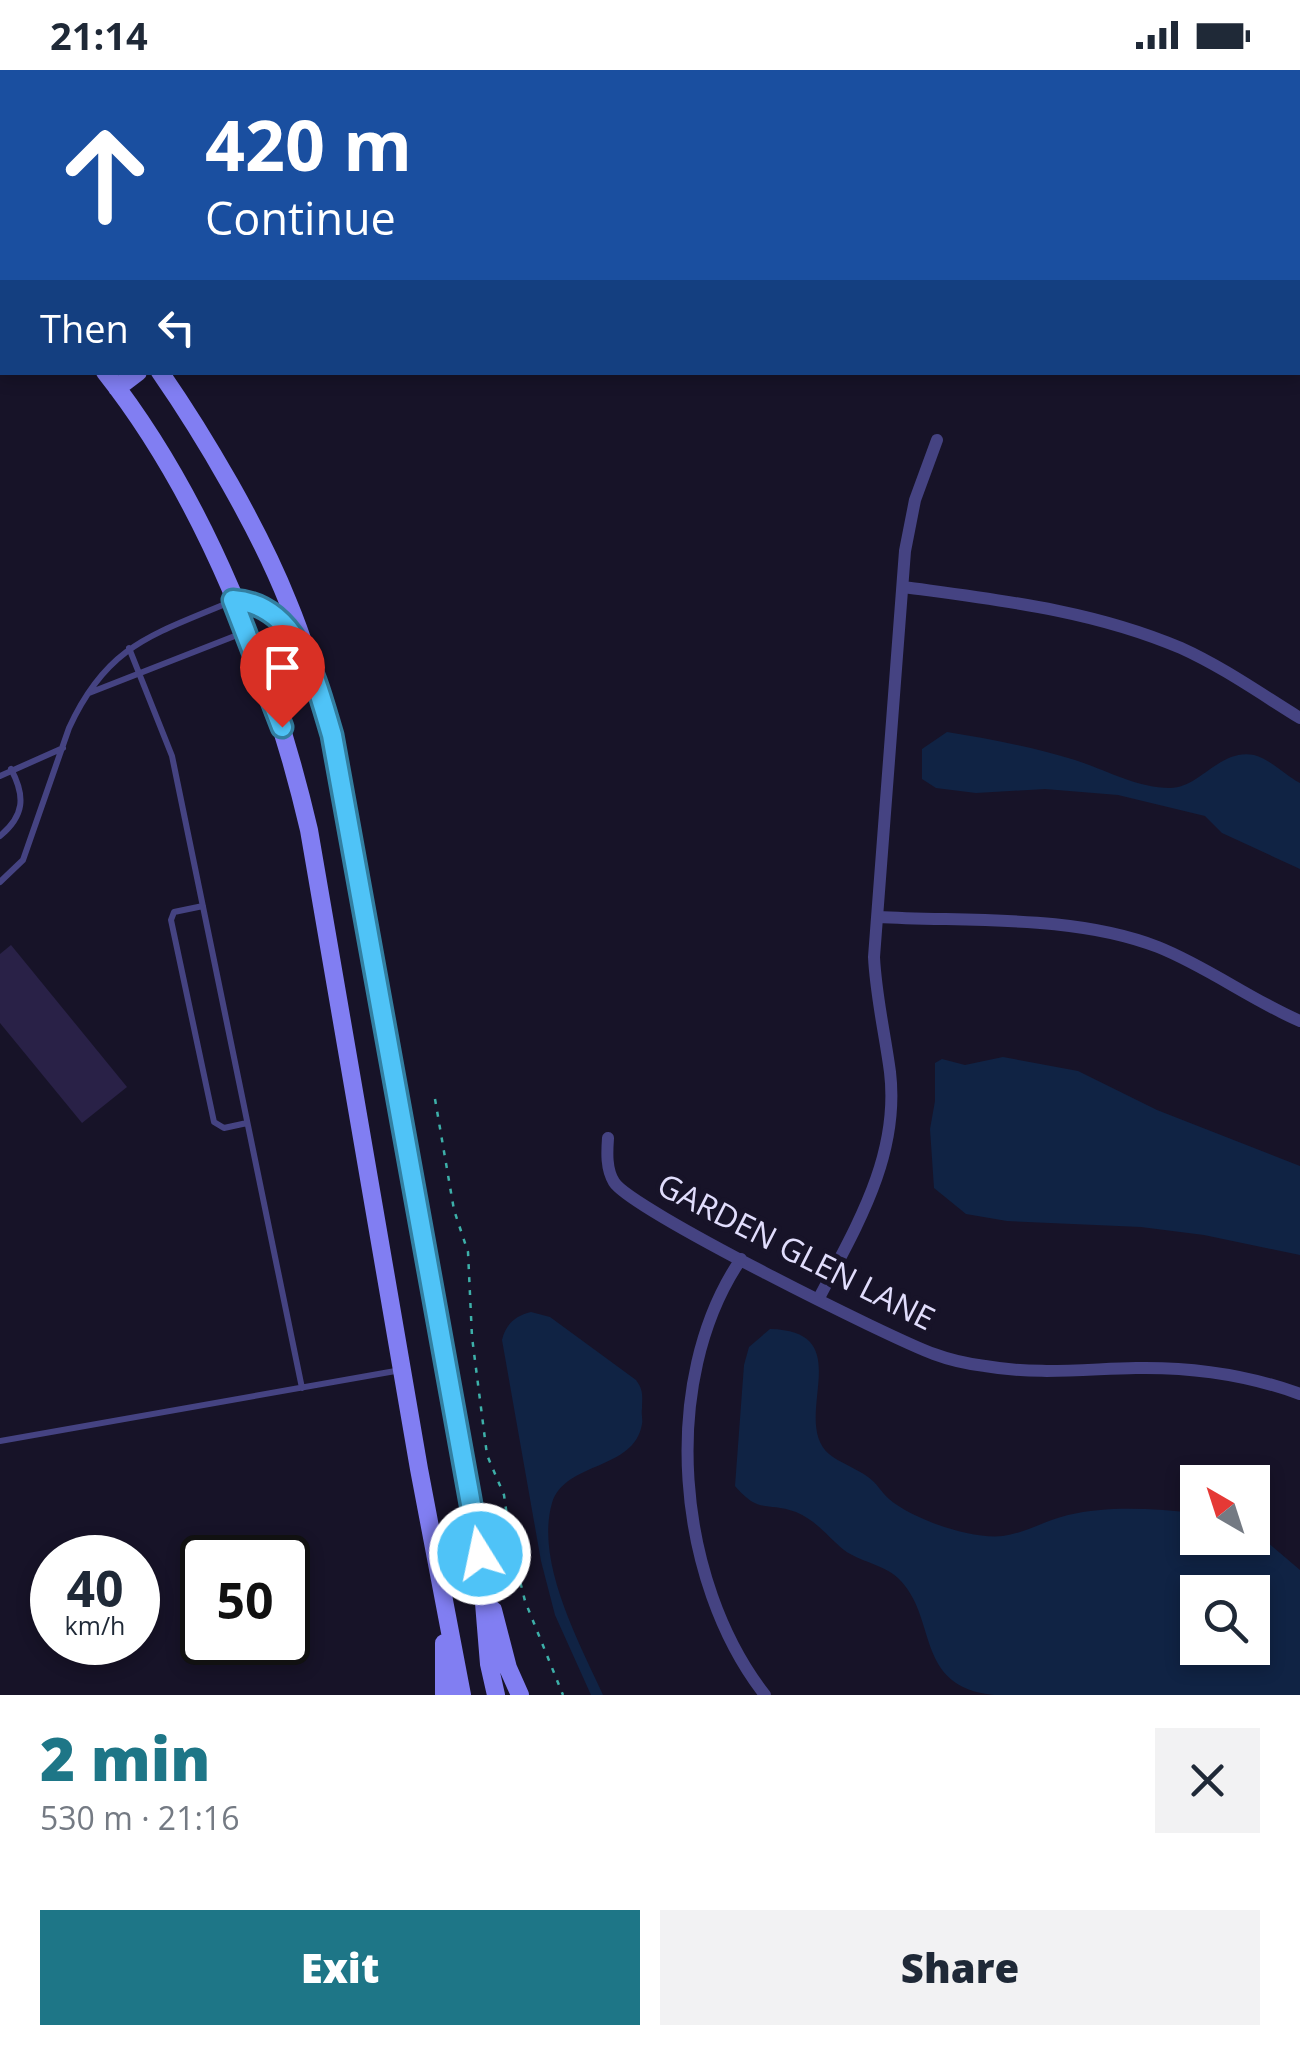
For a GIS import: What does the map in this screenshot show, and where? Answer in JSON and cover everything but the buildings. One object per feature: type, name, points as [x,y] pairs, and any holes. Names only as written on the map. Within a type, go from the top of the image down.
[{"type":"main road","points":[[162,375],[250,526],[287,600],[332,735],[480,1554],[508,1668],[520,1695]]},
{"type":"main road","points":[[111,380],[144,426],[178,486],[233,600],[292,758],[309,830],[462,1695]]},
{"type":"main road","points":[[233,600],[249,601],[271,610],[313,670]]},
{"type":"main road","points":[[480,1554],[489,1664],[496,1695]]},
{"type":"main road","points":[[440,1582],[444,1695]]},
{"type":"street","points":[[819,1298],[874,1191],[888,1138],[892,1108],[890,1074],[875,984],[878,917],[909,522],[937,440]]},
{"type":"street","points":[[904,586],[1032,605],[1118,624],[1211,663],[1300,718]]},
{"type":"street","points":[[878,917],[1062,925],[1104,931],[1177,956],[1300,1021]]},
{"type":"street","name":"GARDEN GLEN LANE","points":[[608,1138],[609,1169],[622,1192],[742,1259],[934,1354],[974,1364],[1047,1372],[1197,1370],[1300,1394]]},
{"type":"street","points":[[742,1259],[722,1292],[700,1355],[691,1394],[689,1474],[693,1522],[709,1583],[742,1661],[766,1695]]},
{"type":"lane","points":[[0,882],[23,860],[78,706],[129,648],[233,600]]},
{"type":"lane","points":[[88,694],[246,631]]},
{"type":"lane","points":[[129,648],[172,756],[302,1388]]},
{"type":"lane","points":[[0,776],[63,748]]},
{"type":"lane","points":[[0,836],[15,824],[22,800],[11,769]]},
{"type":"lane","points":[[203,906],[174,912],[171,920],[214,1122],[224,1128],[248,1123]]},
{"type":"lane","points":[[0,1442],[402,1370]]},
{"type":"path","points":[[435,1099],[454,1210],[468,1252],[472,1337],[487,1456],[504,1495],[525,1601],[563,1695]]},
{"type":"water","points":[[947,732],[1043,751],[1134,782],[1170,788],[1191,782],[1231,757],[1260,757],[1300,783],[1300,869],[1222,833],[1205,816],[1118,795],[1045,789],[976,793],[936,788],[922,779],[922,749]]},
{"type":"water","points":[[1003,1057],[1078,1071],[1157,1110],[1300,1166],[1300,1255],[1204,1235],[1141,1227],[1007,1221],[966,1214],[934,1188],[930,1129],[935,1063],[942,1059],[965,1065]]},
{"type":"water","points":[[531,1312],[550,1317],[636,1380],[641,1391],[642,1422],[636,1439],[613,1459],[559,1489],[548,1526],[549,1550],[562,1601],[603,1695],[591,1695],[555,1615],[541,1561],[502,1340],[512,1322]]},
{"type":"water","points":[[770,1329],[797,1334],[812,1344],[819,1379],[816,1420],[819,1439],[829,1454],[868,1477],[899,1506],[943,1526],[975,1535],[1003,1536],[1068,1515],[1133,1509],[1180,1512],[1180,1555],[1270,1555],[1270,1544],[1300,1570],[1300,1695],[994,1695],[968,1689],[951,1679],[939,1665],[911,1594],[898,1578],[844,1550],[816,1524],[796,1512],[757,1504],[735,1486],[744,1365],[749,1347]]},
{"type":"route","points":[[282,727],[233,600],[249,601],[271,610],[291,634],[313,670],[332,735],[480,1554]]}]
